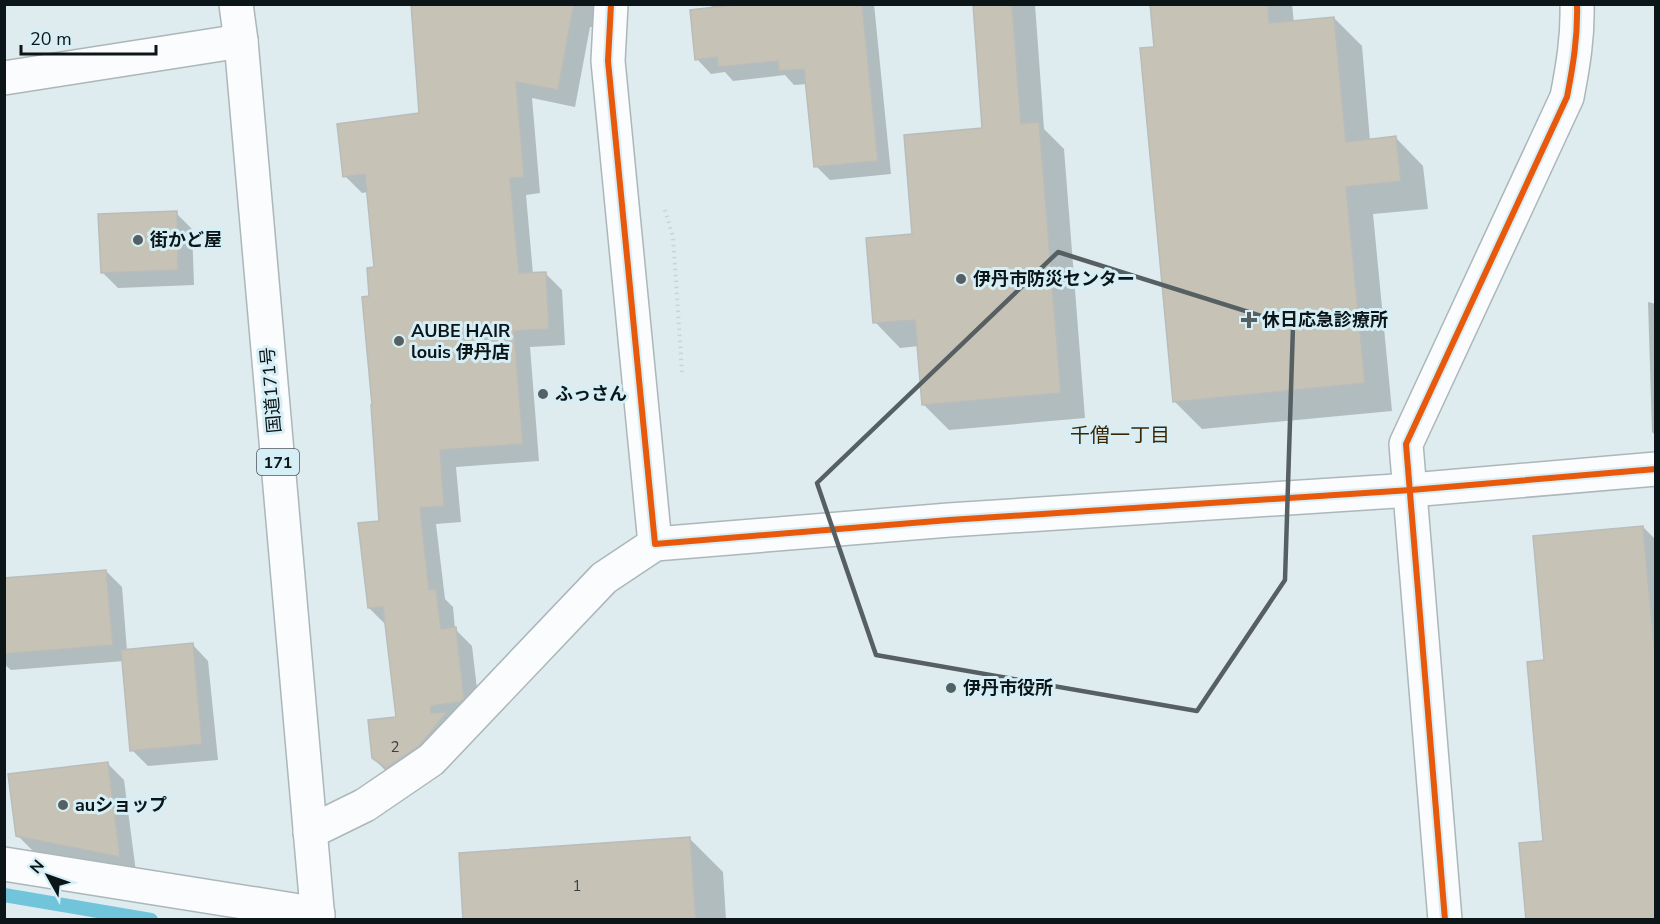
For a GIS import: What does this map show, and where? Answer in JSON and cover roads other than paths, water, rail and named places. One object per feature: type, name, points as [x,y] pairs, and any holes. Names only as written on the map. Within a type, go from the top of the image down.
[{"type":"main road","name":"国道171号","points":[[236,4],[318,917]]},
{"type":"main road","points":[[611,4],[608,61],[656,544]]},
{"type":"main road","points":[[1444,920],[1406,444],[1567,97],[1574,60],[1577,4]]},
{"type":"main road","points":[[4,78],[241,41]]},
{"type":"main road","points":[[310,832],[365,805],[431,760],[604,578],[656,544],[949,520],[1411,490],[1656,468]]},
{"type":"main road","points":[[4,864],[318,917]]},
{"type":"waterway","points":[[4,895],[151,920]]},
{"type":"place","name":"街かど屋","points":[[138,240]]},
{"type":"place","name":"伊丹市防災センター","points":[[961,279]]},
{"type":"place","name":"休日応急診療所","points":[[1249,320]]},
{"type":"place","name":"AUBE HAIR louis 伊丹店","points":[[399,341]]},
{"type":"place","name":"ふっさん","points":[[543,394]]},
{"type":"place","name":"伊丹市役所","points":[[951,688]]},
{"type":"place","name":"auショップ","points":[[63,805]]},
{"type":"district","name":"千僧一丁目","points":[[1120,435]]}]
